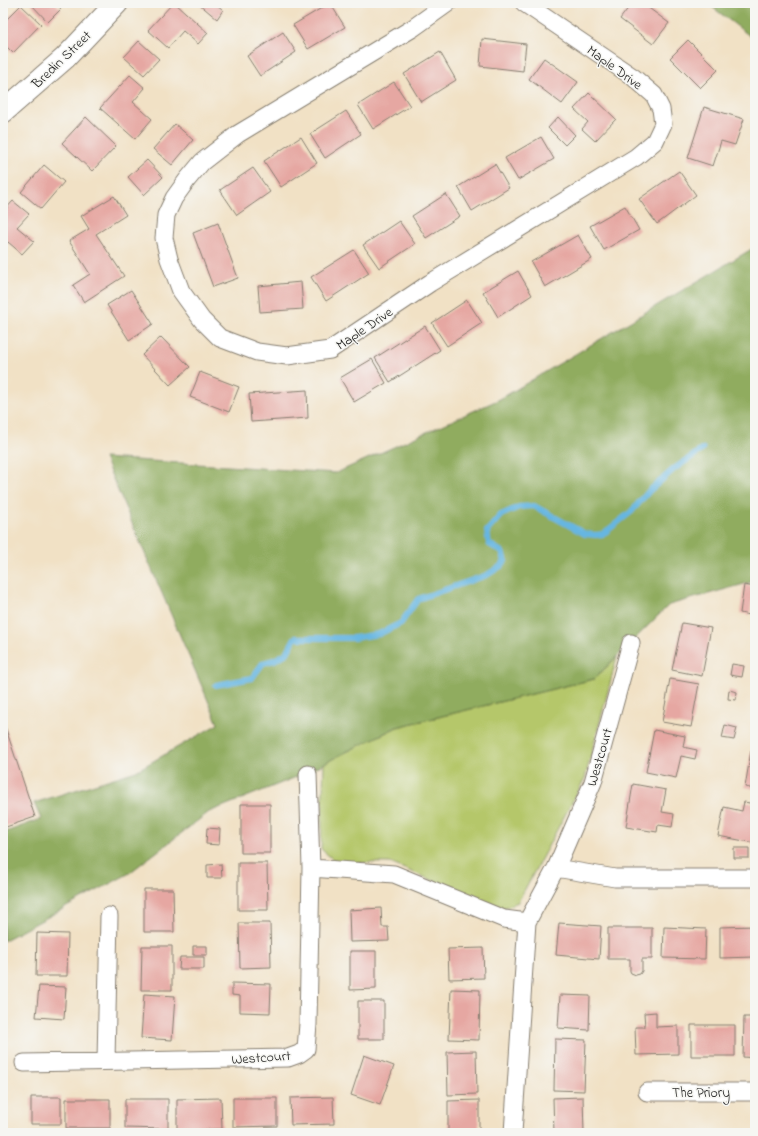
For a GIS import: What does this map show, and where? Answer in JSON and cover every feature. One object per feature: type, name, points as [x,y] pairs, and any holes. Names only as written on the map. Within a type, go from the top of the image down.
[{"type":"main road","name":"Bredin Street","points":[[3,112],[65,58],[117,3]]},
{"type":"street","name":"Maple Drive","points":[[448,3],[413,28],[238,134],[202,162],[174,198],[166,215],[164,238],[169,258],[181,291],[202,320],[220,338],[256,352],[287,356],[330,350],[430,283],[636,157],[655,141],[663,124],[661,109],[654,95],[633,77],[524,3]]},
{"type":"street","name":"Westcourt","points":[[513,1133],[527,922],[556,868],[593,782],[631,643]]},
{"type":"street","name":"Westcourt","points":[[24,1063],[288,1058],[299,1054],[306,1049],[308,1024],[311,868],[308,774]]},
{"type":"street","points":[[311,868],[394,874],[504,919],[527,922]]},
{"type":"street","points":[[556,868],[615,878],[755,878]]},
{"type":"street","points":[[106,1061],[109,916]]},
{"type":"street","name":"The Priory","points":[[647,1092],[755,1092]]},
{"type":"green space","points":[[707,3],[755,3],[755,40]]},
{"type":"green space","points":[[755,247],[755,581],[669,605],[594,679],[397,727],[304,774],[209,812],[128,874],[3,941],[3,833],[41,819],[34,803],[136,771],[218,724],[104,458],[336,473],[500,399]]},
{"type":"green space","points":[[617,657],[585,778],[518,902],[502,909],[390,863],[336,862],[321,849],[324,763],[397,727],[594,679]]},
{"type":"building","points":[[30,3],[57,3],[56,4],[61,9],[48,22]]},
{"type":"building","points":[[173,3],[175,3],[208,33],[198,44],[183,31],[168,48],[148,30]]},
{"type":"building","points":[[198,3],[215,3],[223,10],[217,19]]},
{"type":"building","points":[[330,3],[345,27],[308,49],[293,25]]},
{"type":"building","points":[[632,3],[642,3],[669,23],[653,44],[620,19]]},
{"type":"building","points":[[21,5],[41,24],[13,53],[3,43],[3,17],[6,20]]},
{"type":"building","points":[[283,32],[296,52],[260,76],[247,56]]},
{"type":"building","points":[[482,39],[526,44],[523,71],[480,66]]},
{"type":"building","points":[[688,40],[718,70],[700,88],[670,58]]},
{"type":"building","points":[[139,41],[159,59],[144,75],[124,57]]},
{"type":"building","points":[[440,52],[456,80],[421,102],[404,74]]},
{"type":"building","points":[[544,58],[578,82],[562,104],[529,79]]},
{"type":"building","points":[[130,75],[145,88],[133,102],[152,119],[135,139],[100,108]]},
{"type":"building","points":[[394,82],[410,106],[373,129],[358,105]]},
{"type":"building","points":[[589,93],[616,119],[595,141],[582,129],[588,122],[574,109]]},
{"type":"building","points":[[704,107],[744,119],[735,145],[721,141],[713,166],[688,158]]},
{"type":"building","points":[[346,111],[361,134],[325,158],[310,134]]},
{"type":"building","points":[[86,117],[116,146],[92,171],[62,143]]},
{"type":"building","points":[[558,117],[575,135],[565,145],[548,128]]},
{"type":"building","points":[[175,124],[193,140],[172,165],[153,149]]},
{"type":"building","points":[[301,137],[317,163],[281,187],[264,161]]},
{"type":"building","points":[[541,137],[554,159],[518,180],[505,158]]},
{"type":"building","points":[[147,160],[163,177],[144,195],[128,177]]},
{"type":"building","points":[[495,164],[509,188],[472,211],[458,187]]},
{"type":"building","points":[[44,165],[64,182],[41,209],[21,192]]},
{"type":"building","points":[[253,168],[270,192],[237,215],[220,190]]},
{"type":"building","points":[[679,171],[696,195],[657,224],[639,199]]},
{"type":"building","points":[[446,194],[460,216],[426,238],[412,216]]},
{"type":"building","points":[[114,196],[126,215],[96,234],[124,276],[84,302],[73,285],[90,274],[69,241],[89,229],[81,216]]},
{"type":"building","points":[[13,201],[29,214],[17,227],[34,241],[22,254],[8,242],[3,248],[3,212]]},
{"type":"building","points":[[625,206],[639,230],[604,250],[590,226]]},
{"type":"building","points":[[399,221],[415,244],[379,268],[363,245]]},
{"type":"building","points":[[218,223],[238,278],[213,287],[193,233]]},
{"type":"building","points":[[578,235],[592,259],[545,287],[531,262]]},
{"type":"building","points":[[354,250],[369,273],[326,301],[311,277]]},
{"type":"building","points":[[518,271],[532,295],[498,317],[483,292]]},
{"type":"building","points":[[301,282],[303,309],[260,312],[258,286]]},
{"type":"building","points":[[131,290],[153,324],[129,340],[107,305]]},
{"type":"building","points":[[467,300],[482,323],[447,346],[432,323]]},
{"type":"building","points":[[425,326],[440,350],[390,382],[375,358]]},
{"type":"building","points":[[161,337],[190,367],[170,385],[142,355]]},
{"type":"building","points":[[372,359],[386,383],[354,402],[340,378]]},
{"type":"building","points":[[200,372],[239,387],[229,412],[190,397]]},
{"type":"building","points":[[307,390],[308,418],[251,422],[249,394]]},
{"type":"building","points":[[744,585],[755,587],[755,601],[752,600],[750,615],[740,613]]},
{"type":"building","points":[[682,623],[711,628],[702,676],[672,670]]},
{"type":"building","points":[[732,664],[744,666],[742,677],[730,675]]},
{"type":"building","points":[[670,679],[699,684],[691,727],[662,722]]},
{"type":"building","points":[[729,690],[737,692],[736,700],[728,699]]},
{"type":"building","points":[[3,720],[35,817],[3,828]]},
{"type":"building","points":[[725,725],[737,728],[734,740],[722,738]]},
{"type":"building","points":[[654,730],[685,736],[683,747],[697,750],[695,759],[681,756],[676,778],[646,772]]},
{"type":"building","points":[[751,751],[755,752],[755,789],[745,787]]},
{"type":"building","points":[[633,784],[666,790],[662,812],[674,814],[672,827],[658,825],[657,832],[626,827]]},
{"type":"building","points":[[744,802],[755,804],[755,843],[718,836],[724,807],[742,811]]},
{"type":"building","points":[[241,804],[270,804],[270,853],[241,853]]},
{"type":"building","points":[[207,828],[220,829],[219,845],[206,844]]},
{"type":"building","points":[[734,848],[749,848],[749,858],[734,858]]},
{"type":"building","points":[[238,863],[267,863],[268,910],[238,910]]},
{"type":"building","points":[[221,864],[222,878],[207,878],[207,865]]},
{"type":"building","points":[[144,889],[173,889],[174,932],[144,932]]},
{"type":"building","points":[[381,908],[382,927],[388,927],[389,941],[350,942],[349,910]]},
{"type":"building","points":[[239,923],[270,923],[271,967],[240,968]]},
{"type":"building","points":[[559,923],[601,926],[599,959],[556,955]]},
{"type":"building","points":[[755,926],[755,957],[720,958],[720,927]]},
{"type":"building","points":[[664,927],[706,929],[705,959],[663,958]]},
{"type":"building","points":[[608,928],[652,928],[652,959],[642,959],[642,971],[640,974],[636,975],[631,973],[630,959],[608,959]]},
{"type":"building","points":[[37,933],[68,934],[67,976],[36,976]]},
{"type":"building","points":[[142,946],[172,946],[172,990],[141,990]]},
{"type":"building","points":[[193,946],[207,946],[207,955],[193,955]]},
{"type":"building","points":[[483,948],[484,978],[449,979],[448,949]]},
{"type":"building","points":[[350,951],[376,951],[376,989],[350,990]]},
{"type":"building","points":[[180,957],[204,957],[204,969],[179,969]]},
{"type":"building","points":[[232,983],[271,984],[270,1013],[240,1012],[240,996],[232,995]]},
{"type":"building","points":[[39,986],[66,987],[64,1019],[36,1017]]},
{"type":"building","points":[[451,989],[480,990],[479,1040],[449,1039]]},
{"type":"building","points":[[144,994],[175,996],[172,1040],[141,1038]]},
{"type":"building","points":[[560,995],[590,996],[589,1030],[558,1028]]},
{"type":"building","points":[[358,1001],[384,1001],[384,1039],[358,1039]]},
{"type":"building","points":[[656,1012],[656,1027],[678,1026],[678,1054],[636,1055],[635,1027],[645,1027],[644,1013]]},
{"type":"building","points":[[744,1017],[755,1017],[755,1058],[743,1057]]},
{"type":"building","points":[[691,1025],[735,1025],[735,1056],[691,1056]]},
{"type":"building","points":[[555,1039],[586,1040],[584,1091],[554,1090]]},
{"type":"building","points":[[476,1051],[477,1094],[448,1095],[447,1052]]},
{"type":"building","points":[[364,1055],[394,1066],[380,1105],[351,1095]]},
{"type":"building","points":[[31,1097],[61,1097],[61,1124],[31,1124]]},
{"type":"building","points":[[333,1097],[334,1124],[291,1125],[290,1098]]},
{"type":"building","points":[[583,1097],[584,1133],[554,1133],[553,1098]]},
{"type":"building","points":[[221,1098],[222,1129],[177,1130],[177,1099]]},
{"type":"building","points":[[233,1098],[277,1098],[277,1126],[233,1127]]},
{"type":"building","points":[[66,1099],[110,1099],[110,1128],[66,1128]]},
{"type":"building","points":[[125,1099],[168,1099],[168,1129],[125,1128]]},
{"type":"building","points":[[479,1100],[479,1133],[448,1133],[448,1101]]},
{"type":"waterway","points":[[216,685],[252,678],[263,663],[274,660],[287,653],[295,638],[354,638],[379,634],[401,623],[418,599],[487,575],[501,566],[505,561],[502,552],[489,544],[487,531],[501,515],[519,507],[534,506],[585,534],[603,534],[631,512],[649,491],[674,469],[703,449]]}]
